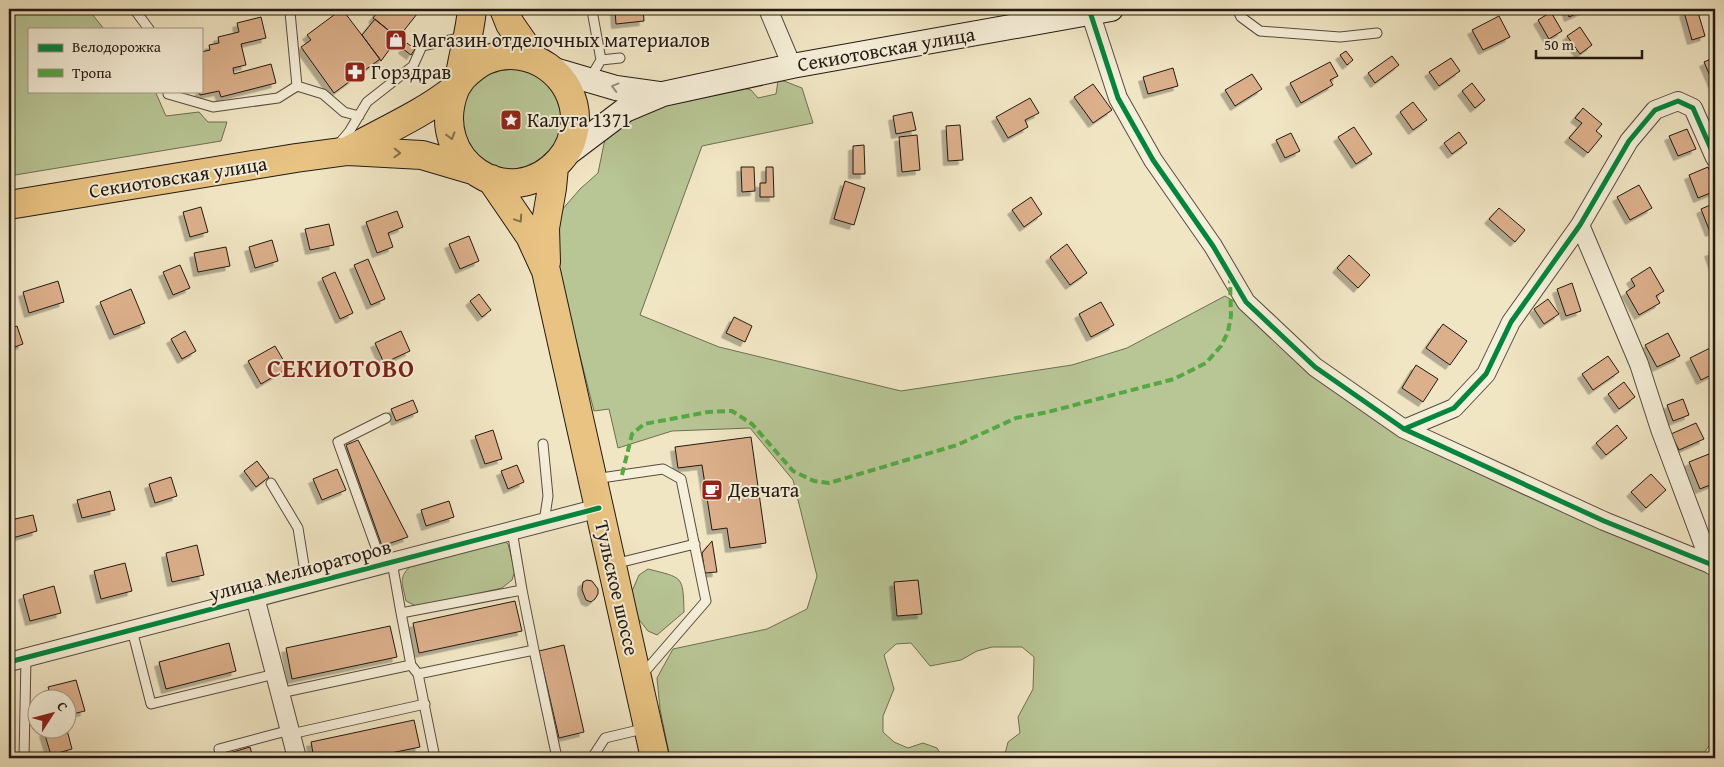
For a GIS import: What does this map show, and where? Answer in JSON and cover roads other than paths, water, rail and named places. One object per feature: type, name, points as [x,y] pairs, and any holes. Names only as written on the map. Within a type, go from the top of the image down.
[{"type":"main road","points":[[472,9],[469,36],[457,86],[450,101],[448,126],[456,151],[482,175],[530,236],[546,271]]},
{"type":"main road","points":[[504,9],[510,24],[543,64],[565,85],[574,105],[575,126],[569,146],[559,161],[545,228],[546,271]]},
{"type":"main road","name":"Секиотовская улица","points":[[663,94],[792,66],[1100,11]]},
{"type":"main road","points":[[340,152],[416,115],[457,86],[478,65],[493,58],[518,56],[543,64],[595,70],[616,88],[663,94]]},
{"type":"main road","points":[[340,152],[422,155],[502,182],[524,182],[544,174],[625,110],[663,94]]},
{"type":"main road","name":"Секиотовская улица","points":[[9,205],[340,152]]},
{"type":"main road","name":"Тульское шоссе","points":[[546,271],[655,758]]},
{"type":"street","points":[[768,9],[792,66]]},
{"type":"street","points":[[1100,11],[1118,98],[1153,160],[1213,246],[1246,302],[1315,368],[1404,429],[1604,521],[1713,566]]},
{"type":"street","points":[[1404,429],[1454,408],[1486,374],[1511,322],[1580,225],[1628,141],[1655,110],[1678,101],[1693,108],[1715,158]]},
{"type":"street","points":[[1580,225],[1639,364],[1660,429],[1713,566]]},
{"type":"street","name":"улица Мелиораторов","points":[[9,662],[599,508]]},
{"type":"street","points":[[255,597],[297,758]]},
{"type":"lane","points":[[134,9],[148,28]]},
{"type":"lane","points":[[1237,9],[1240,16],[1260,31],[1340,37],[1377,33]]},
{"type":"lane","points":[[290,12],[297,86]]},
{"type":"lane","points":[[593,16],[595,70],[620,58]]},
{"type":"lane","points":[[340,152],[349,132],[367,102],[413,66],[422,46],[469,36]]},
{"type":"lane","points":[[297,86],[322,94],[344,112],[359,116]]},
{"type":"lane","points":[[168,94],[213,107],[278,98],[297,86]]},
{"type":"lane","points":[[386,418],[338,442],[387,563],[401,613],[411,665],[418,674],[435,758]]},
{"type":"lane","points":[[543,444],[548,496],[544,522]]},
{"type":"lane","points":[[593,480],[663,469],[681,478],[706,601],[637,680]]},
{"type":"lane","points":[[271,483],[298,528],[307,584]]},
{"type":"lane","points":[[512,530],[534,650],[558,758]]},
{"type":"lane","points":[[612,565],[694,544]]},
{"type":"lane","points":[[401,613],[522,590]]},
{"type":"lane","points":[[132,630],[151,704],[275,674]]},
{"type":"lane","points":[[418,674],[534,650]]},
{"type":"lane","points":[[24,758],[26,658]]},
{"type":"lane","points":[[280,692],[411,665]]},
{"type":"lane","points":[[221,758],[219,749],[425,704]]},
{"type":"lane","points":[[592,758],[604,738],[648,728]]},
{"type":"place","name":"Магазин отделочных материалов","points":[[396,40]]},
{"type":"place","name":"Горздрав","points":[[355,72]]},
{"type":"place","name":"Калуга 1371","points":[[511,120]]},
{"type":"place","name":"Девчата","points":[[712,490]]},
{"type":"district","name":"СЕКИОТОВО","points":[[341,368]]}]
